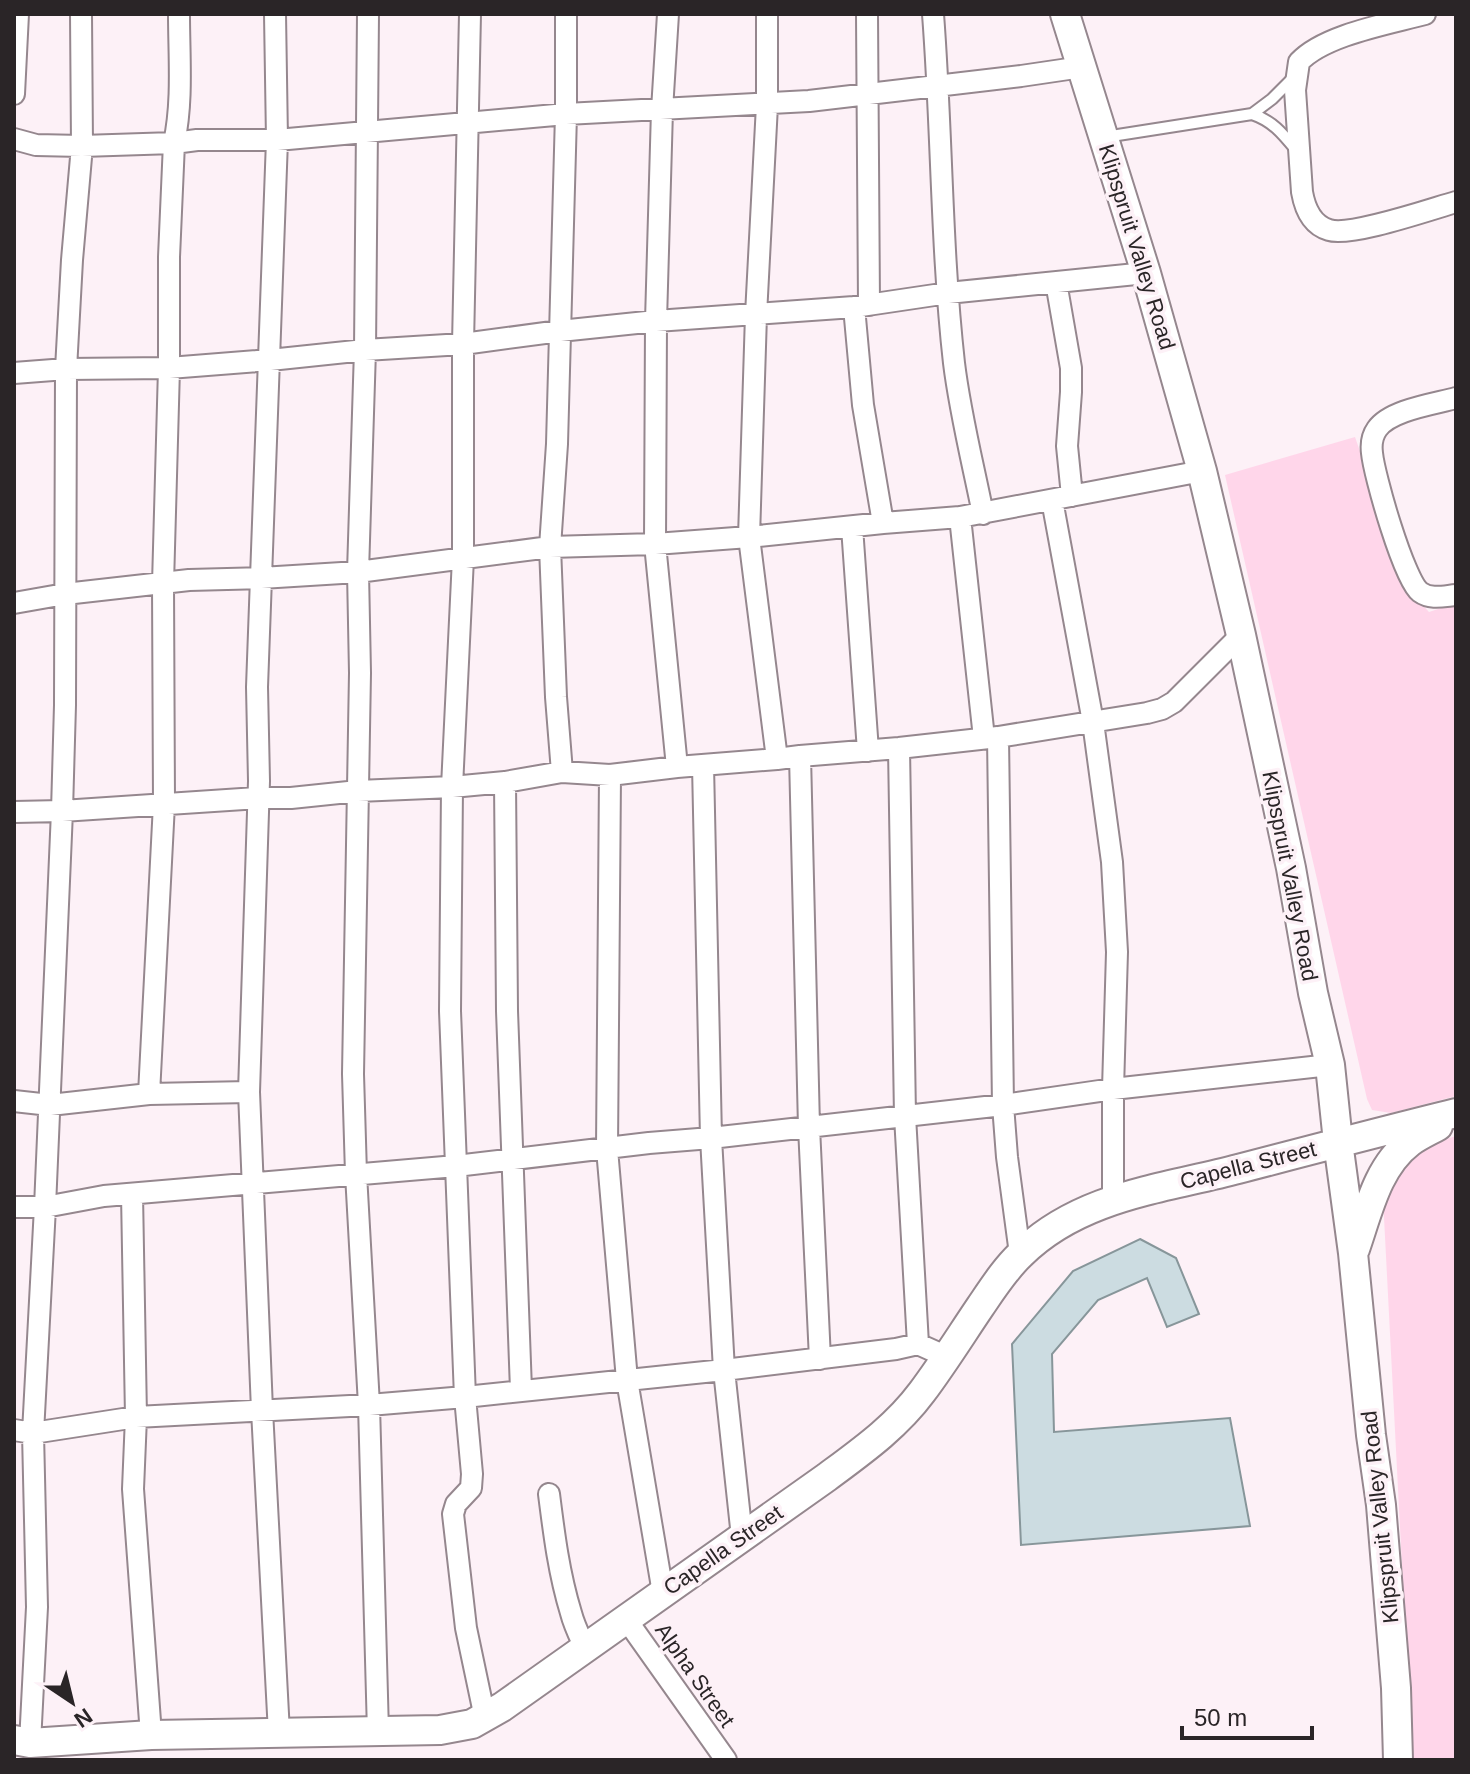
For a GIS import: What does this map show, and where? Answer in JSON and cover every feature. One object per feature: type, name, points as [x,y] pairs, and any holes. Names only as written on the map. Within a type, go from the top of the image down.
[{"type":"main road","name":"Klipspruit Valley Road","points":[[1065,14],[1146,273],[1202,471],[1241,635],[1330,1065],[1390,1608],[1398,1760]]},
{"type":"main road","name":"Capella Street","points":[[22,1742],[151,1735],[440,1730],[472,1724],[585,1648],[878,1438],[914,1402],[1003,1274],[1043,1234],[1113,1199],[1456,1114]]},
{"type":"main road","points":[[1353,1253],[1376,1189],[1389,1164],[1411,1141],[1456,1114]]},
{"type":"street","points":[[14,94],[18,14]]},
{"type":"street","points":[[22,1742],[37,1607],[23,1431],[45,1207],[50,1105],[62,811],[66,369],[82,146],[81,14]]},
{"type":"street","points":[[149,1094],[164,804],[163,584],[169,257],[179,103],[179,14]]},
{"type":"street","points":[[275,14],[277,140],[257,687],[259,781],[249,1092],[279,1733]]},
{"type":"street","points":[[368,14],[353,1035],[356,1174],[369,1405],[378,1732]]},
{"type":"street","points":[[470,14],[463,344],[463,558],[452,787],[450,1011],[465,1397],[472,1482],[468,1493],[456,1504],[453,1514],[466,1628],[485,1718]]},
{"type":"street","points":[[562,772],[550,547],[557,444],[566,14]]},
{"type":"street","points":[[668,14],[656,321],[655,544],[677,767]]},
{"type":"street","points":[[767,14],[767,105],[749,537],[777,759]]},
{"type":"street","points":[[867,14],[868,94],[861,306],[863,405],[883,523]]},
{"type":"street","points":[[933,14],[948,293],[955,365],[983,514]]},
{"type":"street","points":[[1425,14],[1335,39],[1316,48],[1299,62],[1295,90],[1302,192],[1310,216],[1319,225],[1340,232],[1456,202]]},
{"type":"street","points":[[14,139],[36,145],[82,146],[197,140],[277,140],[566,114],[767,105],[1082,67]]},
{"type":"street","points":[[14,373],[169,368],[463,344],[656,321],[861,306],[948,293],[1146,273]]},
{"type":"street","points":[[1056,282],[1071,368],[1062,498],[1114,892],[1117,952],[1113,1199]]},
{"type":"street","points":[[1456,398],[1389,419],[1376,431],[1372,451],[1376,476],[1406,570],[1415,586],[1429,596],[1456,595]]},
{"type":"street","points":[[14,603],[189,580],[358,572],[550,547],[655,544],[960,517],[1202,471]]},
{"type":"street","points":[[960,517],[991,737],[1003,1105],[1020,1254]]},
{"type":"street","points":[[852,527],[868,751]]},
{"type":"street","points":[[14,812],[452,787],[562,772],[610,775],[991,737],[1162,709],[1174,702],[1241,635]]},
{"type":"street","points":[[899,748],[905,1116],[918,1344]]},
{"type":"street","points":[[800,756],[809,1127],[820,1359]]},
{"type":"street","points":[[703,765],[711,1138],[724,1370],[742,1537]]},
{"type":"street","points":[[610,775],[607,1149],[627,1380],[663,1593]]},
{"type":"street","points":[[505,782],[507,1011],[521,1390]]},
{"type":"street","points":[[14,1207],[45,1207],[104,1196],[456,1166],[1330,1065]]},
{"type":"street","points":[[14,1101],[50,1105],[149,1094],[249,1092]]},
{"type":"street","points":[[132,1194],[136,1417],[133,1489],[151,1735]]},
{"type":"street","points":[[23,1431],[136,1417],[465,1397],[820,1359],[918,1344],[947,1357]]},
{"type":"street","points":[[549,1494],[571,1615],[585,1648]]},
{"type":"street","name":"Alpha Street","points":[[626,1619],[726,1760]]},
{"type":"lane","points":[[1252,114],[1296,75]]},
{"type":"lane","points":[[1104,137],[1252,114],[1275,125],[1299,153]]},
{"type":"shaded area","points":[[1355,437],[1408,589],[1429,612],[1456,603],[1456,1096],[1391,1113],[1372,1110],[1367,1099],[1225,475]]},
{"type":"shaded area","points":[[1456,1136],[1456,1760],[1412,1760],[1383,1198],[1397,1165],[1430,1144]]},
{"type":"building","points":[[1140,1239],[1176,1258],[1199,1314],[1167,1327],[1147,1278],[1098,1300],[1052,1354],[1054,1432],[1230,1418],[1250,1526],[1021,1545],[1012,1344],[1073,1271]]}]
